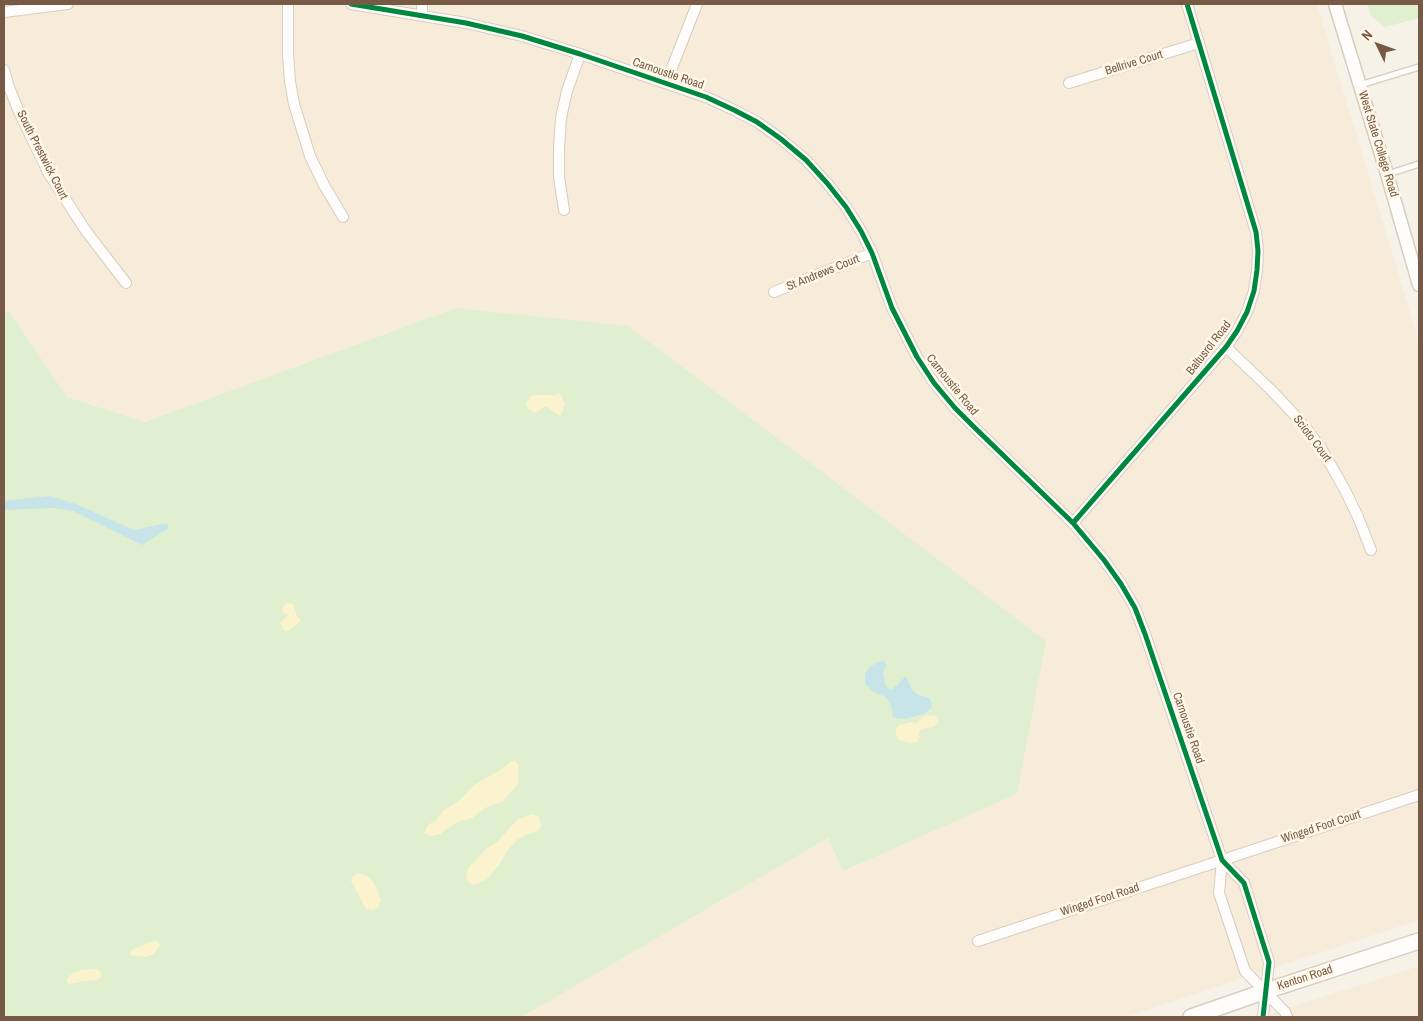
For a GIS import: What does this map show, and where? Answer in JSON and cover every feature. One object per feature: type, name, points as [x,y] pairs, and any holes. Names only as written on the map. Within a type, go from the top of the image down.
[{"type":"main road","name":"Kenton Road","points":[[1191,1017],[1419,941]]},
{"type":"street","points":[[4,12],[68,4]]},
{"type":"street","points":[[288,4],[288,55],[294,104],[310,156],[343,217]]},
{"type":"street","name":"Carnoustie Road","points":[[350,4],[422,9],[522,36],[666,83],[706,97],[757,122],[806,160],[846,207],[861,230],[872,253],[892,308],[917,357],[934,383],[955,408],[1074,523],[1121,584],[1145,634],[1222,860],[1219,893],[1246,971],[1266,991]]},
{"type":"street","points":[[666,83],[697,4]]},
{"type":"street","name":"Baltusrol Road","points":[[1074,523],[1226,346],[1247,312],[1254,290],[1258,270],[1256,232],[1187,4]]},
{"type":"street","name":"West State College Road","points":[[1335,4],[1419,285]]},
{"type":"street","name":"Bellrive Court","points":[[1068,83],[1199,43]]},
{"type":"street","points":[[564,210],[559,177],[561,118],[567,90],[580,54]]},
{"type":"street","name":"South Prestwick Court","points":[[4,70],[23,120],[49,174],[86,231],[126,283]]},
{"type":"street","name":"St Andrews Court","points":[[774,292],[872,253]]},
{"type":"street","name":"Scioto Court","points":[[1226,346],[1283,403],[1321,448],[1345,490],[1371,550]]},
{"type":"street","name":"Winged Foot Court","points":[[1222,860],[1419,795]]},
{"type":"street","name":"Carnoustie Road","points":[[1222,860],[1244,883],[1269,962],[1266,991]]},
{"type":"street","name":"Winged Foot Road","points":[[978,941],[1222,860]]},
{"type":"street","points":[[1262,1017],[1266,991]]},
{"type":"street","points":[[1266,991],[1285,1012],[1287,1017]]},
{"type":"lane","points":[[1360,85],[1419,67]]},
{"type":"lane","points":[[1387,174],[1419,164]]},
{"type":"shaded area","points":[[4,4],[1317,4],[1419,342],[1419,920],[1126,1017],[522,1017],[828,838],[843,871],[1016,794],[456,308],[145,422],[67,397],[9,312],[4,315]]},
{"type":"shaded area","points":[[1419,966],[1419,1017],[1260,1017]]},
{"type":"green space","points":[[1367,4],[1419,4],[1419,18],[1385,27],[1371,16]]},
{"type":"green space","points":[[456,308],[628,326],[1046,641],[1017,794],[843,871],[828,838],[522,1017],[4,1017],[4,315],[9,311],[67,397],[145,422]]},
{"type":"sand","points":[[560,393],[565,404],[560,416],[547,407],[535,413],[528,409],[526,403],[530,397]]},
{"type":"sand","points":[[287,603],[293,604],[301,621],[290,630],[285,631],[279,623],[289,615],[282,612],[284,605]]},
{"type":"sand","points":[[928,715],[936,716],[938,722],[934,727],[921,729],[917,742],[910,743],[898,739],[896,728],[899,725],[912,722],[917,723],[922,717]]},
{"type":"sand","points":[[511,761],[515,761],[519,765],[519,781],[503,801],[485,808],[472,818],[457,822],[440,834],[431,836],[424,833],[428,825],[436,820],[443,811],[460,800],[474,785],[499,771]]},
{"type":"sand","points":[[532,814],[539,817],[541,825],[538,831],[517,840],[487,879],[473,885],[470,883],[467,880],[466,874],[469,867],[485,850],[498,841],[517,820]]},
{"type":"sand","points":[[357,873],[368,876],[374,883],[381,900],[378,907],[372,910],[364,906],[351,881],[352,877]]},
{"type":"sand","points":[[156,940],[160,944],[154,954],[146,957],[130,955],[133,949]]},
{"type":"sand","points":[[96,969],[101,974],[101,978],[97,980],[69,984],[66,982],[68,977],[75,972]]},
{"type":"water","points":[[50,496],[76,504],[134,530],[167,523],[169,528],[142,545],[73,511],[53,508],[4,510],[4,501]]},
{"type":"water","points":[[884,661],[887,665],[883,671],[887,687],[891,690],[906,676],[912,690],[919,695],[930,698],[932,707],[924,714],[904,719],[893,718],[891,705],[886,697],[874,692],[865,683],[867,670]]},
{"type":"cycle path","points":[[351,4],[466,23],[522,36],[706,97],[757,122],[781,139],[806,160],[827,183],[846,207],[861,231],[872,253],[892,308],[917,357],[934,383],[955,408],[1073,523],[1104,560],[1135,608],[1222,860],[1244,883],[1269,962],[1263,1017]]},
{"type":"cycle path","points":[[1073,523],[1226,347],[1247,312],[1254,291],[1258,251],[1256,232],[1187,4]]}]
